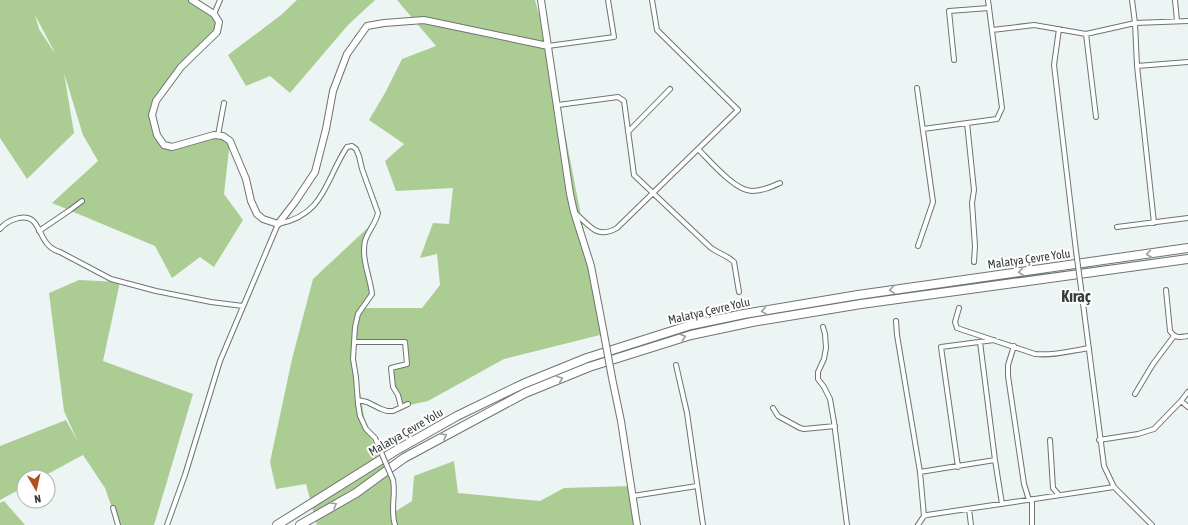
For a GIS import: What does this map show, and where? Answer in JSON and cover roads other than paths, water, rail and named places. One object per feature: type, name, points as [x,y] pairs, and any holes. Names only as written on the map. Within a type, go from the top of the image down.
[{"type":"highway","name":"Malatya Çevre Yolu","points":[[277,525],[395,451],[457,416],[523,384],[587,358],[662,334],[744,314],[858,295],[1188,248]]},
{"type":"highway","name":"Malatya Çevre Yolu","points":[[300,525],[356,493],[404,458],[525,393],[589,367],[691,335],[752,322],[861,304],[1188,259]]},
{"type":"street","points":[[192,0],[214,14],[219,22],[217,32],[181,67],[156,100],[152,115],[157,135],[164,145],[172,147],[214,135],[223,136],[230,141],[246,179],[251,201],[256,214],[262,219],[278,224],[288,222],[298,217],[322,198],[347,147],[352,146],[356,149],[378,213],[368,233],[364,254],[372,294],[358,314],[355,327],[353,359],[360,416],[366,429],[375,438],[395,486],[392,514],[395,525]]},
{"type":"street","points":[[214,14],[220,0]]},
{"type":"street","points":[[541,0],[574,212],[591,266],[621,421],[637,525]]},
{"type":"street","points":[[167,525],[185,475],[220,360],[278,224],[315,172],[326,129],[332,90],[347,54],[367,26],[384,23],[424,20],[548,46],[614,36],[608,0]]},
{"type":"street","points":[[574,212],[597,232],[605,233],[617,228],[738,110],[657,30],[652,0]]},
{"type":"street","points":[[923,129],[997,119],[1002,108],[988,0]]},
{"type":"street","points":[[1132,0],[1135,23],[1137,66],[1154,223]]},
{"type":"street","points":[[1175,0],[1177,22]]},
{"type":"street","points":[[954,60],[949,11],[989,8]]},
{"type":"street","points":[[992,30],[1034,25],[1086,34],[1135,23],[1188,21]]},
{"type":"street","points":[[1058,29],[1054,65],[1099,440],[1104,466],[1114,487],[1152,525]]},
{"type":"street","points":[[1086,34],[1096,117]]},
{"type":"street","points":[[1137,66],[1188,62]]},
{"type":"street","points":[[917,88],[933,202],[918,246]]},
{"type":"street","points":[[628,132],[670,89]]},
{"type":"street","points":[[558,105],[618,97],[624,101],[632,171],[634,175],[710,247],[717,253],[728,257],[734,262],[739,292]]},
{"type":"street","points":[[218,135],[224,103]]},
{"type":"street","points":[[967,123],[974,190],[972,203],[975,246],[974,262]]},
{"type":"street","points":[[698,149],[734,184],[742,188],[752,191],[780,183]]},
{"type":"street","points":[[39,231],[82,201]]},
{"type":"street","points":[[0,229],[11,221],[20,218],[27,218],[35,222],[45,242],[53,250],[60,252],[111,279],[156,291],[211,302],[243,306]]},
{"type":"street","points":[[1116,227],[1188,218]]},
{"type":"street","points":[[1166,290],[1170,330],[1174,336],[1188,336]]},
{"type":"street","points":[[959,308],[955,322],[957,328],[1041,355],[1089,348]]},
{"type":"street","points":[[896,321],[897,335],[920,472],[924,516],[918,525]]},
{"type":"street","points":[[823,327],[826,348],[824,359],[818,372],[818,379],[830,399],[835,426],[846,525]]},
{"type":"street","points":[[1135,394],[1153,364],[1174,336]]},
{"type":"street","points":[[958,467],[942,347],[994,340]]},
{"type":"street","points":[[354,342],[405,342],[407,364],[390,368],[393,387],[398,395],[401,406]]},
{"type":"street","points":[[980,342],[1002,504]]},
{"type":"street","points":[[1014,346],[1008,365],[1008,376],[1024,484],[1030,500],[1032,525]]},
{"type":"street","points":[[676,365],[687,413],[703,525]]},
{"type":"street","points":[[1099,440],[1138,434],[1154,429],[1181,402],[1188,392]]},
{"type":"street","points":[[358,400],[367,402],[387,411],[408,404]]},
{"type":"street","points":[[1181,402],[1188,407]]},
{"type":"street","points":[[773,408],[778,416],[800,428],[804,429],[835,426]]},
{"type":"street","points":[[1050,440],[1053,488],[1059,495]]},
{"type":"street","points":[[920,472],[995,460]]},
{"type":"street","points":[[633,496],[697,486]]},
{"type":"street","points":[[924,516],[1114,487]]},
{"type":"street","points":[[113,508],[118,525]]},
{"type":"street","points":[[969,509],[971,525]]},
{"type":"district","name":"Kıraç","points":[[1076,296]]}]
